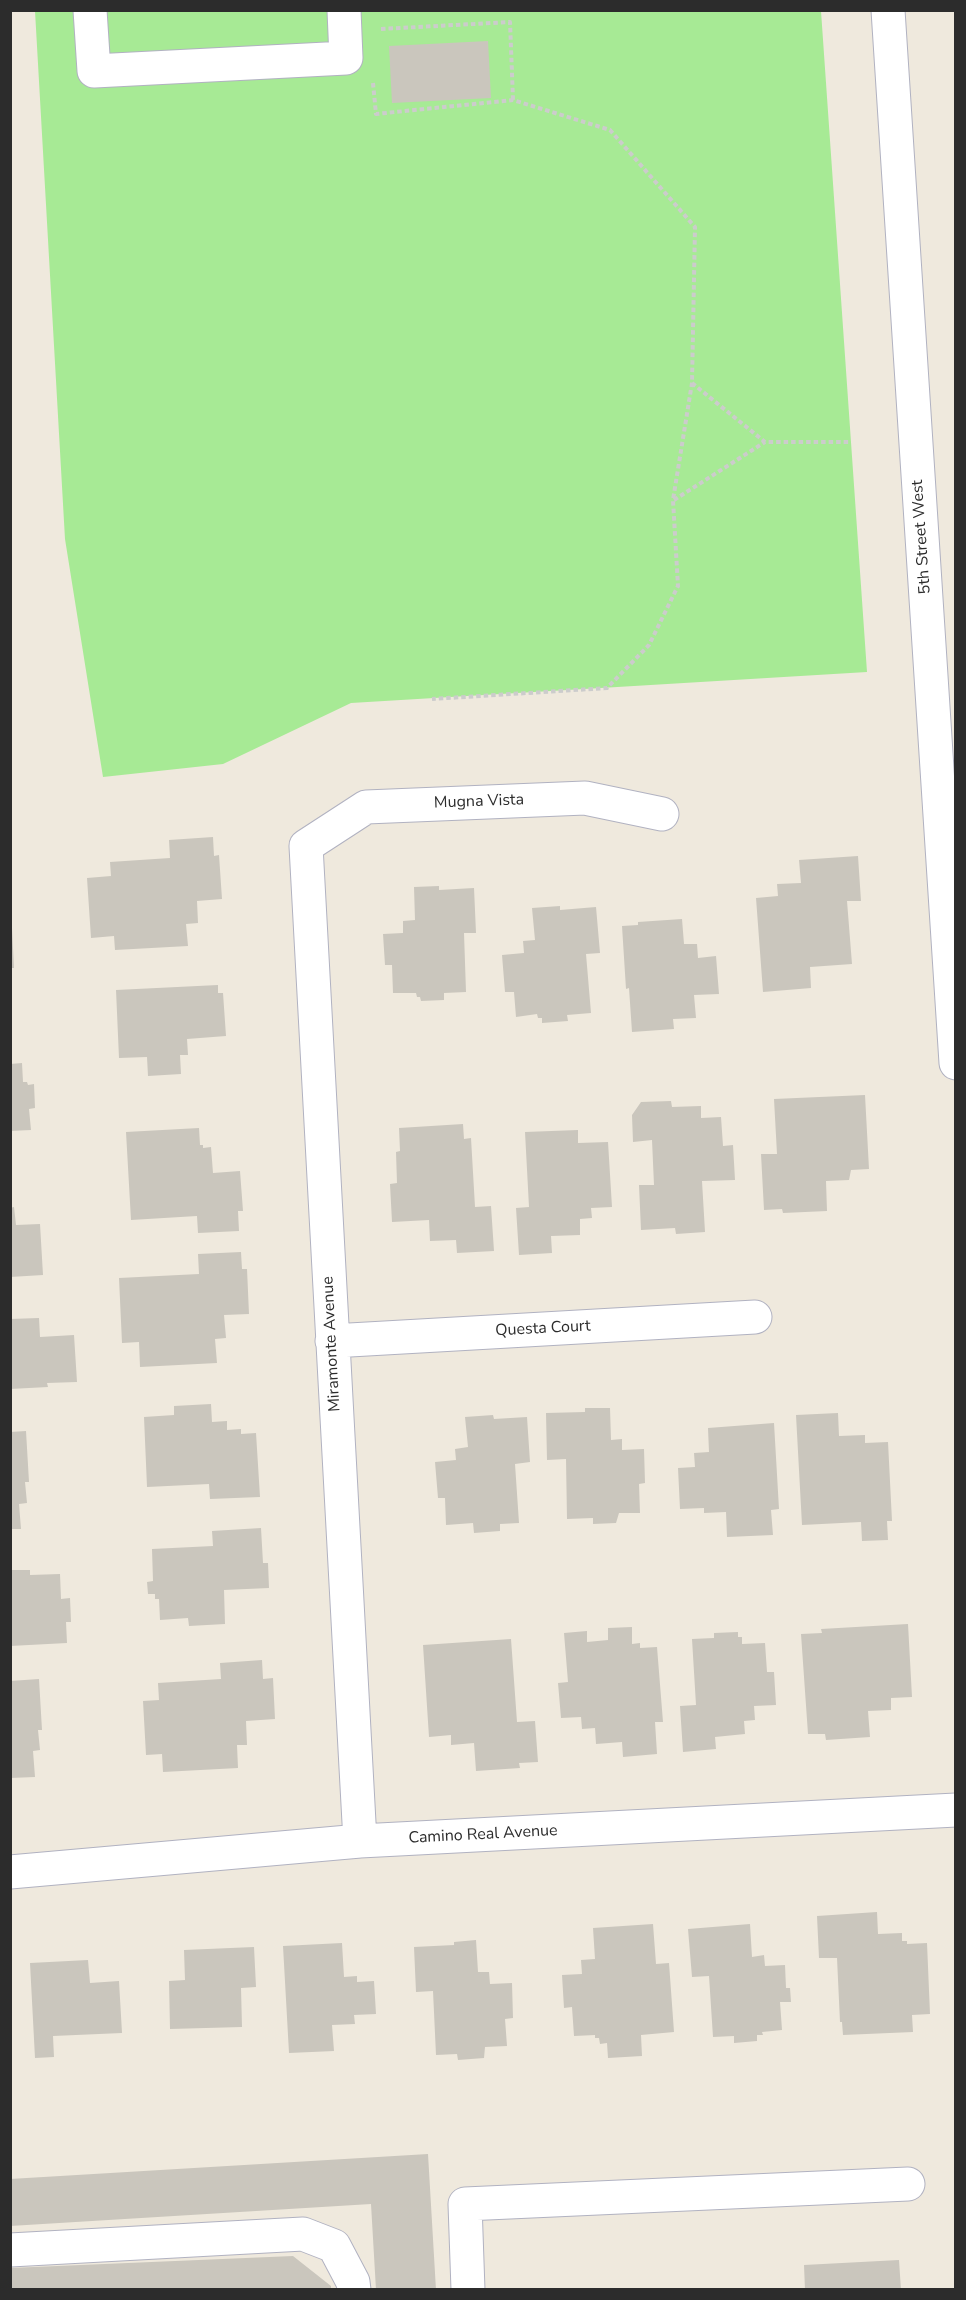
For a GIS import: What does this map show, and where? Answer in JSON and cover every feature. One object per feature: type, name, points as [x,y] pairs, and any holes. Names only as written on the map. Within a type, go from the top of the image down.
[{"type":"street","points":[[90,10],[94,71],[346,57],[344,10]]},
{"type":"street","name":"5th Street West","points":[[888,10],[952,962],[956,1063]]},
{"type":"street","name":"Mugna Vista","points":[[306,846],[366,807],[585,798],[662,814]]},
{"type":"street","name":"Miramonte Avenue","points":[[306,846],[360,1841]]},
{"type":"street","name":"Questa Court","points":[[332,1341],[755,1317]]},
{"type":"street","name":"Camino Real Avenue","points":[[10,1872],[360,1841],[956,1810]]},
{"type":"street","points":[[468,2289],[465,2204],[908,2184]]},
{"type":"street","points":[[10,2250],[303,2234],[334,2246],[354,2282],[354,2289]]},
{"type":"path","points":[[380,29],[510,22],[513,100]]},
{"type":"path","points":[[372,72],[376,114],[513,100],[610,130],[695,227],[692,383],[673,500],[678,585],[649,645],[606,688],[432,699]]},
{"type":"path","points":[[692,383],[765,442]]},
{"type":"path","points":[[673,500],[765,442],[851,442]]},
{"type":"green space","points":[[35,11],[821,11],[867,672],[351,703],[223,764],[103,777],[65,539]]},
{"type":"building","points":[[488,41],[491,98],[392,103],[389,46]]},
{"type":"building","points":[[213,837],[214,856],[219,855],[222,899],[197,901],[198,923],[186,924],[188,946],[115,950],[114,936],[91,938],[87,878],[111,876],[110,862],[170,858],[169,840]]},
{"type":"building","points":[[858,856],[861,901],[847,901],[852,964],[810,967],[811,988],[763,992],[756,898],[778,896],[777,884],[801,883],[799,860]]},
{"type":"building","points":[[439,886],[439,890],[474,888],[476,933],[464,933],[466,992],[444,993],[444,1000],[421,1001],[416,993],[393,993],[392,965],[385,965],[383,934],[403,933],[403,921],[415,920],[414,887]]},
{"type":"building","points":[[560,906],[560,910],[596,907],[600,953],[586,954],[591,1013],[567,1015],[568,1021],[542,1023],[542,1018],[538,1018],[537,1014],[516,1017],[514,992],[505,992],[502,955],[524,953],[523,941],[535,940],[532,908]]},
{"type":"building","points":[[682,919],[684,944],[697,944],[698,958],[716,956],[719,994],[694,995],[696,1018],[673,1019],[674,1029],[632,1032],[629,988],[626,989],[622,926],[638,925],[638,922]]},
{"type":"building","points":[[10,928],[12,928],[14,968],[10,968]]},
{"type":"building","points":[[218,985],[218,993],[223,993],[226,1036],[187,1039],[188,1055],[180,1055],[181,1074],[148,1076],[147,1057],[119,1058],[116,990]]},
{"type":"building","points":[[22,1063],[23,1082],[27,1082],[28,1085],[34,1084],[35,1108],[29,1109],[31,1130],[10,1131],[10,1064]]},
{"type":"building","points":[[865,1095],[869,1169],[851,1170],[849,1180],[826,1181],[827,1211],[783,1213],[782,1209],[764,1210],[761,1154],[777,1154],[774,1099]]},
{"type":"building","points":[[671,1101],[672,1107],[701,1106],[701,1118],[721,1117],[723,1146],[733,1145],[735,1180],[702,1181],[705,1232],[676,1234],[675,1228],[641,1230],[639,1185],[654,1185],[652,1140],[633,1142],[632,1115],[641,1102]]},
{"type":"building","points":[[463,1124],[464,1139],[471,1138],[475,1207],[491,1206],[494,1251],[457,1253],[456,1240],[430,1241],[429,1220],[392,1222],[390,1184],[397,1183],[396,1152],[400,1151],[399,1128]]},
{"type":"building","points":[[199,1128],[200,1145],[203,1145],[203,1148],[211,1147],[213,1173],[240,1171],[243,1211],[238,1211],[239,1231],[198,1233],[197,1216],[131,1220],[126,1132]]},
{"type":"building","points":[[578,1130],[578,1143],[608,1142],[612,1207],[591,1208],[592,1218],[580,1219],[580,1235],[551,1236],[552,1253],[519,1255],[516,1208],[529,1207],[525,1132]]},
{"type":"building","points":[[14,1207],[16,1225],[40,1224],[43,1275],[10,1277],[10,1208]]},
{"type":"building","points":[[241,1252],[242,1269],[247,1269],[249,1314],[224,1315],[226,1338],[215,1339],[217,1363],[140,1367],[139,1342],[122,1343],[119,1278],[199,1274],[198,1254]]},
{"type":"building","points":[[39,1318],[40,1337],[74,1335],[77,1382],[47,1383],[48,1387],[10,1389],[10,1319]]},
{"type":"building","points":[[211,1404],[212,1422],[227,1421],[227,1430],[241,1429],[241,1434],[256,1433],[260,1497],[210,1499],[209,1484],[147,1487],[144,1417],[174,1415],[174,1406]]},
{"type":"building","points":[[585,1408],[610,1408],[611,1440],[622,1439],[622,1450],[644,1449],[645,1483],[639,1484],[640,1513],[619,1513],[616,1523],[593,1524],[593,1518],[567,1519],[566,1459],[547,1460],[546,1413],[585,1412]]},
{"type":"building","points":[[838,1413],[839,1436],[865,1435],[865,1443],[888,1442],[892,1521],[887,1521],[888,1540],[862,1541],[861,1522],[802,1525],[796,1415]]},
{"type":"building","points":[[493,1415],[494,1419],[527,1417],[530,1462],[515,1464],[519,1523],[500,1524],[500,1531],[474,1533],[473,1523],[446,1525],[445,1498],[438,1498],[435,1462],[456,1460],[455,1449],[468,1447],[465,1417]]},
{"type":"building","points":[[774,1423],[779,1509],[771,1510],[773,1535],[727,1537],[726,1512],[704,1513],[704,1508],[680,1509],[678,1468],[695,1467],[694,1453],[709,1452],[708,1428]]},
{"type":"building","points":[[26,1431],[29,1482],[25,1482],[27,1503],[19,1504],[21,1529],[10,1529],[10,1432]]},
{"type":"building","points":[[261,1528],[263,1563],[268,1563],[269,1588],[224,1590],[225,1624],[189,1626],[188,1618],[160,1620],[159,1599],[155,1599],[155,1594],[148,1594],[147,1582],[153,1581],[152,1549],[213,1546],[212,1531]]},
{"type":"building","points":[[10,1570],[30,1570],[30,1575],[60,1574],[61,1599],[70,1598],[71,1622],[66,1622],[67,1643],[10,1646]]},
{"type":"building","points":[[908,1624],[912,1697],[891,1698],[891,1710],[868,1711],[870,1737],[826,1740],[825,1734],[808,1734],[801,1634],[822,1633],[821,1629]]},
{"type":"building","points":[[632,1627],[632,1644],[640,1643],[640,1648],[657,1647],[663,1722],[655,1722],[657,1754],[623,1757],[622,1742],[596,1744],[595,1728],[582,1729],[581,1717],[561,1718],[558,1683],[568,1682],[564,1633],[587,1631],[587,1642],[608,1640],[608,1628]]},
{"type":"building","points":[[738,1632],[738,1637],[742,1637],[742,1644],[765,1643],[767,1672],[774,1672],[776,1705],[754,1706],[755,1720],[744,1721],[745,1734],[715,1737],[716,1749],[683,1752],[680,1706],[696,1705],[692,1639],[714,1638],[714,1633]]},
{"type":"building","points":[[511,1639],[517,1722],[535,1721],[538,1762],[519,1763],[520,1768],[476,1771],[474,1743],[451,1745],[451,1735],[429,1737],[423,1645]]},
{"type":"building","points":[[262,1660],[263,1679],[273,1678],[275,1719],[246,1721],[247,1745],[237,1745],[238,1768],[163,1772],[162,1754],[146,1755],[143,1701],[159,1700],[158,1683],[221,1679],[220,1663]]},
{"type":"building","points":[[39,1679],[42,1730],[38,1730],[40,1750],[33,1751],[35,1777],[10,1778],[10,1681]]},
{"type":"building","points":[[877,1912],[878,1934],[902,1933],[902,1941],[907,1941],[907,1944],[927,1943],[930,2014],[912,2015],[913,2032],[843,2035],[842,2022],[840,2022],[837,1958],[819,1958],[817,1916]]},
{"type":"building","points":[[653,1924],[656,1964],[669,1963],[674,2032],[641,2035],[642,2056],[608,2058],[607,2043],[600,2044],[599,2038],[595,2038],[595,2035],[574,2036],[572,2007],[564,2008],[562,1975],[582,1974],[581,1960],[595,1959],[593,1928]]},
{"type":"building","points":[[750,1924],[752,1957],[764,1955],[765,1966],[785,1965],[786,1988],[790,1988],[791,2002],[780,2002],[782,2030],[762,2032],[763,2035],[757,2035],[757,2041],[734,2043],[734,2036],[713,2037],[709,1976],[692,1977],[688,1929]]},
{"type":"building","points":[[476,1940],[478,1972],[489,1972],[490,1984],[512,1983],[513,2018],[505,2019],[507,2046],[485,2047],[484,2058],[458,2060],[457,2054],[436,2055],[433,1991],[416,1992],[414,1947],[454,1945],[454,1942]]},
{"type":"building","points":[[342,1943],[344,1977],[357,1976],[357,1982],[374,1981],[376,2014],[354,2015],[355,2024],[332,2025],[334,2051],[289,2053],[283,1946]]},
{"type":"building","points":[[254,1947],[256,1987],[241,1988],[242,2027],[170,2029],[169,1981],[185,1980],[184,1950]]},
{"type":"building","points":[[88,1960],[90,1983],[119,1981],[122,2033],[53,2036],[54,2057],[35,2058],[30,1963]]},
{"type":"building","points":[[428,2154],[436,2290],[376,2290],[371,2204],[10,2226],[10,2179]]},
{"type":"building","points":[[293,2256],[331,2286],[331,2290],[10,2290],[10,2268]]},
{"type":"building","points":[[899,2260],[901,2290],[805,2290],[804,2265]]}]
